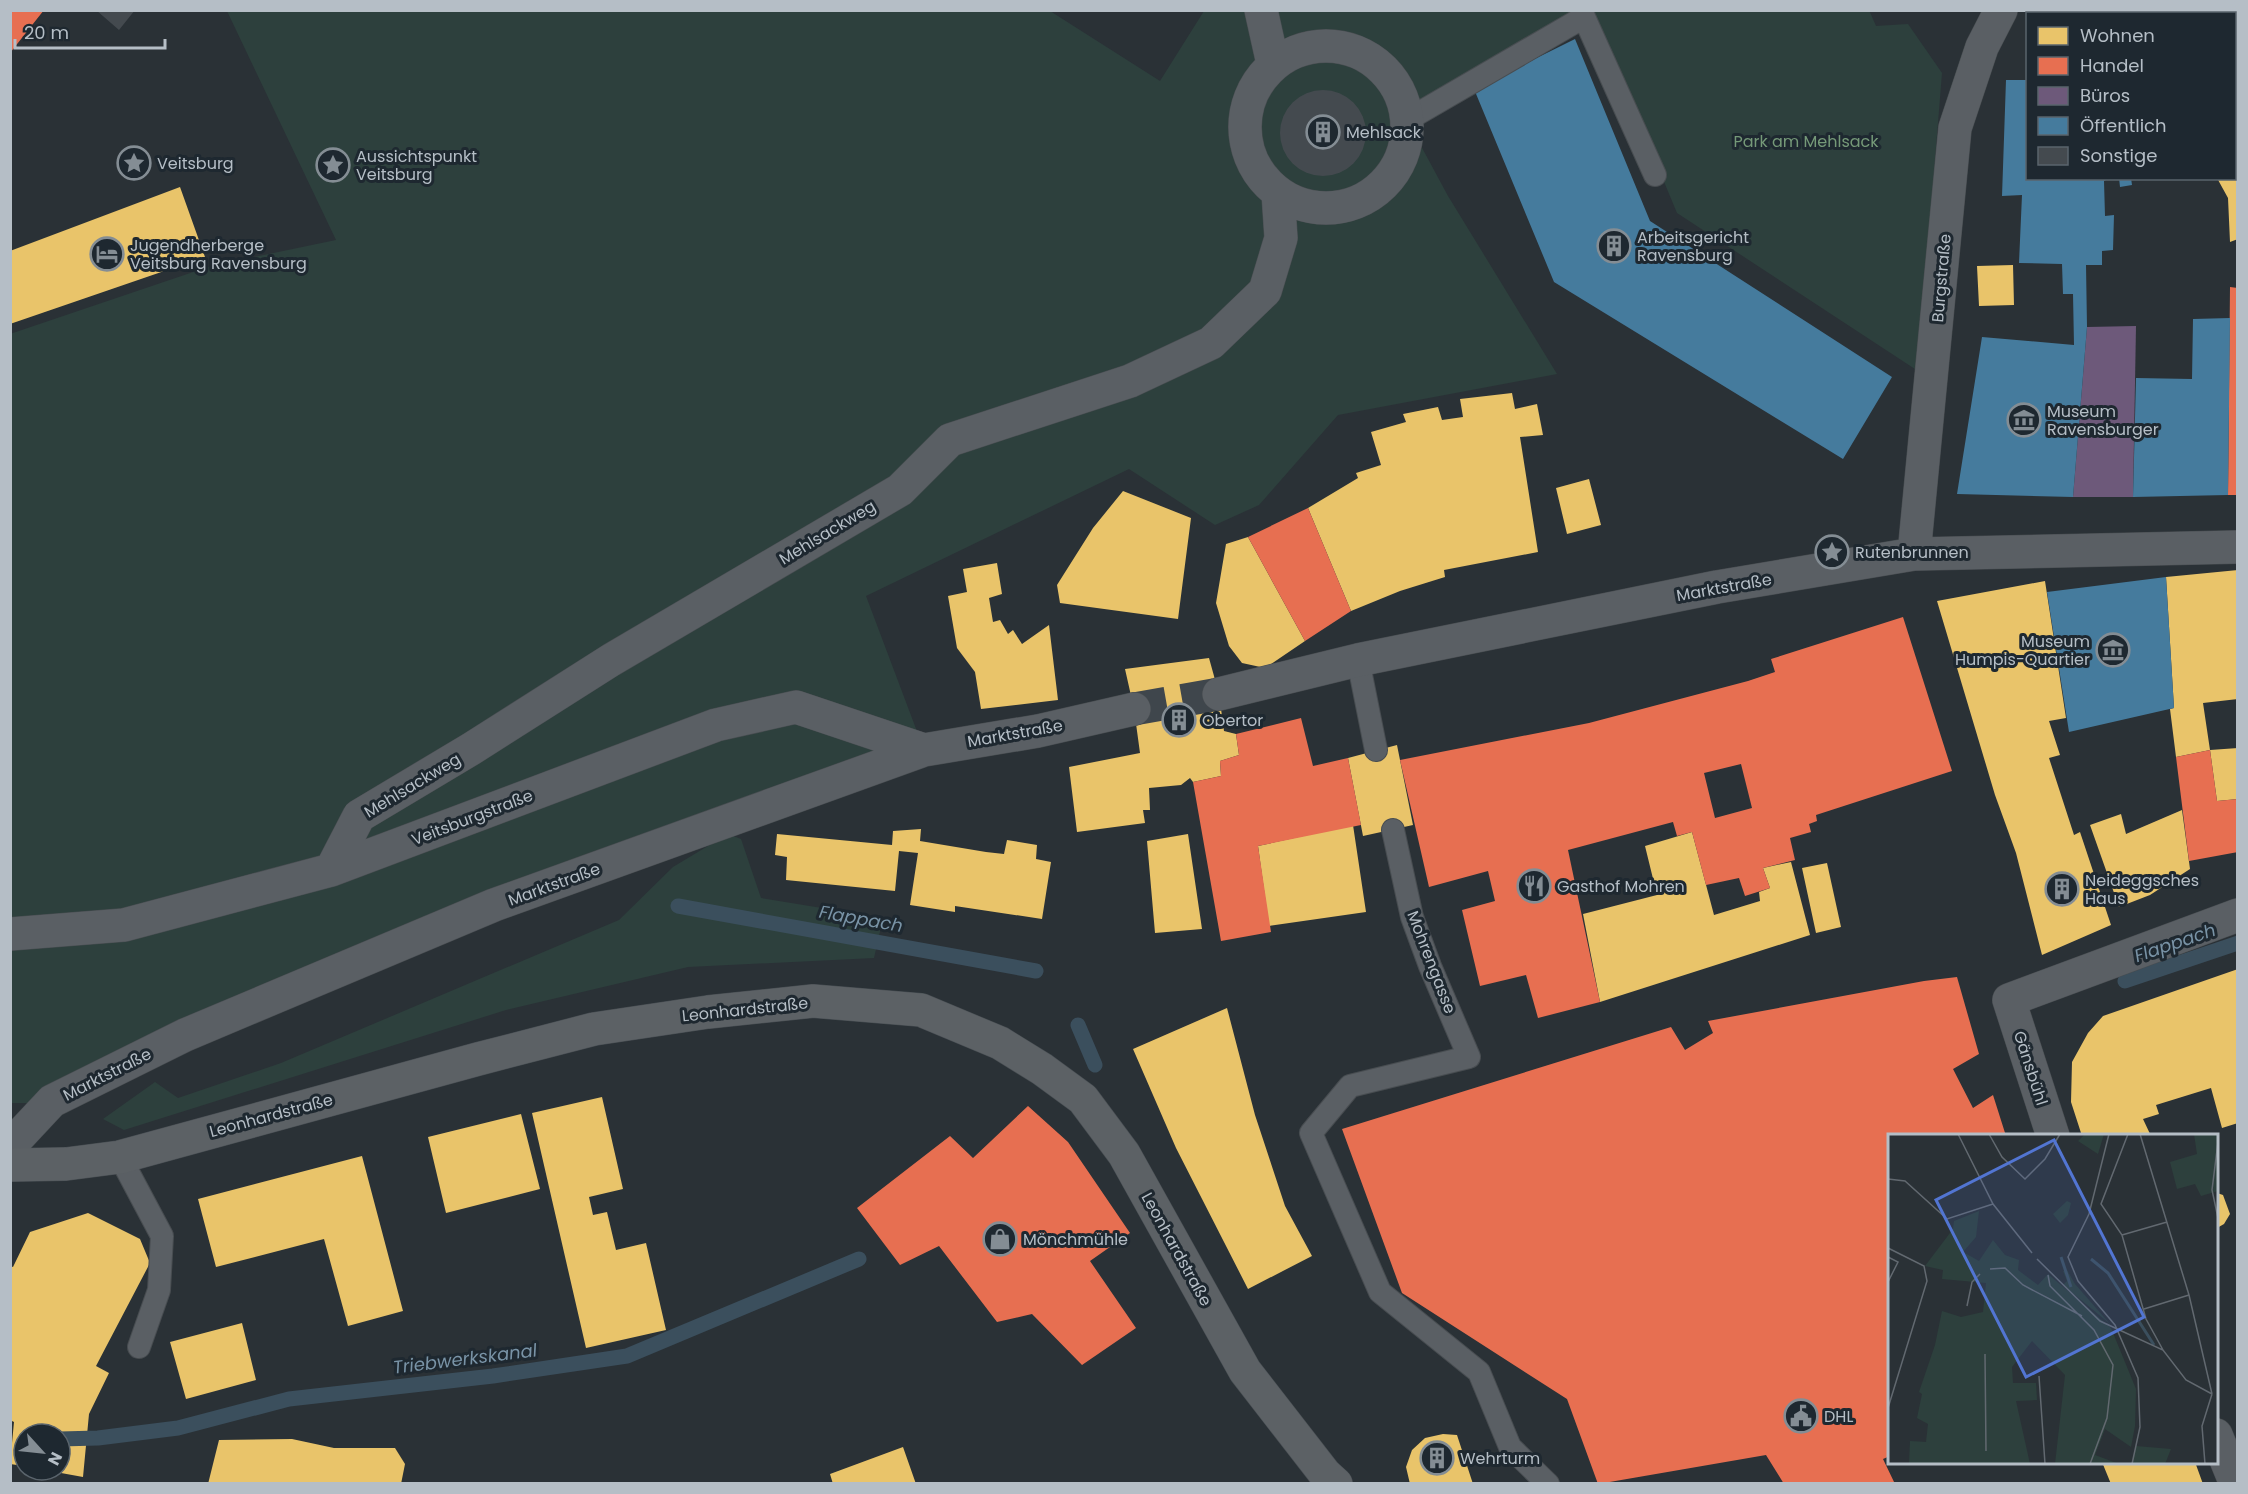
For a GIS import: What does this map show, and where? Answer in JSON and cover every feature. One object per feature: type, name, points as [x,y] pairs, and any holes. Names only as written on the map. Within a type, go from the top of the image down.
[{"type":"main road","name":"Leonhardstraße","points":[[10,1166],[66,1164],[120,1157],[594,1029],[708,1012],[813,1001],[921,1010],[1000,1043],[1042,1069],[1083,1099],[1124,1154],[1245,1371],[1325,1474],[1336,1484]]},
{"type":"street","points":[[1262,10],[1273,64]]},
{"type":"street","name":"Burgstraße","points":[[1914,554],[1955,128],[1982,47],[2001,10]]},
{"type":"street","points":[[1336,45],[1357,51],[1376,62],[1392,78],[1402,98],[1407,120],[1407,136],[1404,152],[1392,175],[1374,192],[1352,205],[1326,209],[1301,205],[1278,193],[1261,176],[1249,154],[1244,130],[1246,105],[1257,83],[1273,64],[1292,53],[1313,46],[1336,45]]},
{"type":"street","name":"Mehlsackweg","points":[[331,870],[359,816],[471,749],[611,660],[900,490],[950,440],[1130,381],[1211,343],[1265,291],[1281,238],[1278,193]]},
{"type":"street","name":"Marktstraße","points":[[1219,693],[1358,660],[1717,587],[1914,554],[2238,547]]},
{"type":"street","name":"Veitsburgstraße","points":[[10,934],[124,925],[331,870],[717,725],[796,706],[924,750]]},
{"type":"street","name":"Marktstraße","points":[[10,1146],[52,1101],[185,1035],[494,905],[924,750],[1038,731],[1134,709]]},
{"type":"street","name":"Gänsbühl","points":[[2052,1134],[2009,1000],[2238,915]]},
{"type":"street","points":[[2218,1438],[2236,1484]]},
{"type":"lane","points":[[1407,120],[1584,17],[1655,175]]},
{"type":"lane","points":[[1358,660],[1376,750]]},
{"type":"lane","name":"Mohrengasse","points":[[1393,830],[1412,917],[1430,966],[1470,1057],[1350,1086],[1311,1133],[1380,1292],[1479,1372],[1510,1447],[1548,1484]]},
{"type":"lane","points":[[120,1157],[162,1236],[159,1290],[139,1347]]},
{"type":"green space","name":"Park am Mehlsack","points":[[1869,10],[1876,26],[1908,24],[1942,73],[1918,371],[1677,213],[1593,11]]},
{"type":"green space","points":[[227,11],[1050,11],[1160,81],[1204,11],[1583,11],[1407,120],[1448,196],[1557,374],[1338,415],[1259,505],[1215,525],[1129,469],[866,596],[924,750],[494,905],[60,1103],[11,1103],[10,334],[211,266],[336,240]]},
{"type":"green space","points":[[728,834],[741,839],[761,898],[883,918],[874,958],[688,967],[506,1010],[124,1130],[103,1119],[155,1082],[178,1098],[281,1063],[619,920],[673,867]]},
{"type":"building: Wohnen","points":[[2145,10],[2238,10],[2238,239],[2230,242],[2228,198],[2218,180],[2236,180],[2236,12],[2146,12]]},
{"type":"building: Wohnen","name":"Jugendherberge Veitsburg Ravensburg","points":[[180,187],[205,257],[10,324],[10,251]]},
{"type":"building: Wohnen","points":[[2013,265],[2014,305],[1979,306],[1977,266]]},
{"type":"building: Wohnen","points":[[1512,393],[1515,409],[1537,404],[1543,435],[1520,437],[1538,552],[1444,570],[1445,577],[1400,591],[1351,611],[1308,508],[1358,478],[1356,473],[1381,465],[1371,432],[1406,422],[1403,414],[1438,407],[1442,420],[1463,417],[1460,399]]},
{"type":"building: Wohnen","points":[[1589,479],[1601,525],[1567,534],[1556,488]]},
{"type":"building: Wohnen","points":[[1123,491],[1191,518],[1178,619],[1060,603],[1057,585],[1093,528]]},
{"type":"building: Wohnen","points":[[1248,537],[1305,641],[1265,668],[1242,663],[1229,646],[1216,603],[1226,544]]},
{"type":"building: Wohnen","points":[[997,563],[1002,594],[989,598],[993,622],[1000,620],[1008,634],[1013,630],[1022,644],[1049,625],[1058,700],[981,709],[975,672],[957,648],[948,596],[967,592],[963,569]]},
{"type":"building: Wohnen","points":[[2238,570],[2238,699],[2203,703],[2210,750],[2176,757],[2170,709],[2174,708],[2166,577]]},
{"type":"building: Wohnen","points":[[2045,581],[2066,718],[2049,721],[2060,755],[2049,758],[2074,835],[2080,832],[2111,925],[2042,955],[2016,853],[1995,795],[1937,601]]},
{"type":"building: Wohnen","points":[[1209,658],[1219,694],[1224,731],[1236,734],[1239,755],[1220,761],[1221,776],[1193,782],[1190,778],[1181,785],[1149,788],[1150,810],[1143,810],[1145,823],[1077,832],[1069,767],[1140,753],[1134,709],[1125,669]]},
{"type":"building: Wohnen","points":[[1397,745],[1413,825],[1363,836],[1348,758]]},
{"type":"building: Wohnen","points":[[2238,748],[2238,799],[2217,801],[2210,750]]},
{"type":"building: Wohnen","points":[[2182,810],[2190,869],[2150,895],[2119,907],[2090,825],[2121,814],[2126,834]]},
{"type":"building: Wohnen","points":[[1353,825],[1366,912],[1269,926],[1258,846]]},
{"type":"building: Wohnen","points":[[921,829],[920,841],[986,852],[1004,854],[1007,840],[1037,845],[1036,859],[1051,862],[1042,919],[955,906],[955,912],[910,905],[918,853],[899,851],[895,891],[786,880],[787,857],[775,855],[777,834],[892,845],[893,831]]},
{"type":"building: Wohnen","points":[[1692,832],[1714,915],[1760,901],[1759,892],[1770,888],[1763,868],[1791,862],[1810,935],[1600,1002],[1583,914],[1657,895],[1645,846]]},
{"type":"building: Wohnen","points":[[1188,834],[1202,929],[1155,933],[1147,841]]},
{"type":"building: Wohnen","points":[[1827,863],[1841,927],[1816,933],[1802,868]]},
{"type":"building: Wohnen","points":[[2238,969],[2238,1123],[2222,1128],[2211,1088],[2156,1105],[2159,1114],[2143,1119],[2150,1134],[2081,1134],[2071,1102],[2072,1062],[2088,1033],[2103,1016]]},
{"type":"building: Wohnen","points":[[1227,1008],[1255,1115],[1285,1206],[1312,1256],[1248,1289],[1176,1148],[1133,1049]]},
{"type":"building: Wohnen","points":[[602,1097],[623,1189],[589,1197],[593,1215],[607,1212],[616,1250],[646,1243],[666,1330],[586,1348],[532,1113]]},
{"type":"building: Wohnen","points":[[521,1114],[540,1189],[446,1213],[428,1137]]},
{"type":"building: Wohnen","points":[[362,1156],[403,1311],[348,1326],[324,1239],[216,1267],[198,1199]]},
{"type":"building: Wohnen","points":[[2218,1193],[2223,1195],[2230,1214],[2224,1224],[2218,1227]]},
{"type":"building: Wohnen","points":[[88,1213],[140,1239],[150,1263],[96,1366],[109,1373],[89,1414],[83,1477],[72,1475],[72,1422],[14,1422],[10,1420],[10,1266],[13,1267],[30,1232]]},
{"type":"building: Wohnen","points":[[242,1323],[256,1380],[186,1399],[170,1342]]},
{"type":"building: Wohnen","name":"Wehrturm","points":[[1443,1434],[1457,1435],[1473,1484],[1410,1484],[1406,1467],[1412,1450],[1425,1438]]},
{"type":"building: Wohnen","points":[[292,1439],[334,1448],[395,1448],[405,1464],[401,1484],[208,1484],[219,1440]]},
{"type":"building: Wohnen","points":[[903,1447],[916,1484],[833,1484],[830,1474]]},
{"type":"building: Wohnen","points":[[2103,1464],[2196,1464],[2203,1484],[2111,1484]]},
{"type":"building: Handel","points":[[10,10],[44,10],[10,53]]},
{"type":"building: Handel","points":[[2230,287],[2238,288],[2238,495],[2228,495]]},
{"type":"building: Handel","points":[[1308,508],[1351,611],[1305,641],[1248,537]]},
{"type":"building: Handel","points":[[1903,617],[1952,771],[1816,815],[1817,821],[1809,824],[1811,832],[1790,838],[1795,860],[1763,868],[1770,888],[1745,896],[1739,878],[1706,885],[1692,832],[1677,836],[1673,822],[1568,850],[1600,1002],[1538,1018],[1526,975],[1480,986],[1462,910],[1495,901],[1488,871],[1429,887],[1400,760],[1589,723],[1748,681],[1775,672],[1771,659]],"holes":[[[1741,764],[1752,808],[1715,818],[1704,773]]]},
{"type":"building: Handel","points":[[1301,718],[1313,766],[1348,758],[1361,825],[1258,846],[1271,932],[1221,941],[1193,782],[1221,776],[1220,761],[1239,755],[1236,734]]},
{"type":"building: Handel","points":[[2210,750],[2217,801],[2238,799],[2238,852],[2189,861],[2176,757]]},
{"type":"building: Handel","points":[[1957,977],[1979,1054],[1953,1069],[1973,1108],[1993,1095],[2005,1134],[1888,1134],[1888,1457],[1883,1459],[1895,1484],[1784,1484],[1766,1455],[1598,1484],[1567,1399],[1402,1293],[1342,1129],[1671,1027],[1685,1050],[1713,1033],[1708,1021],[1924,981]]},
{"type":"building: Handel","name":"Mönchmühle","points":[[1028,1106],[1068,1142],[1130,1233],[1090,1261],[1136,1328],[1082,1365],[1032,1314],[997,1322],[939,1246],[900,1265],[857,1208],[950,1136],[973,1158]]},
{"type":"building: Büros","points":[[2136,326],[2133,497],[2073,497],[2087,327]]},
{"type":"building: Öffentlich","name":"Arbeitsgericht Ravensburg","points":[[1575,39],[1650,221],[1892,377],[1843,459],[1554,282],[1474,89]]},
{"type":"building: Öffentlich","name":"Museum Ravensburger","points":[[2006,80],[2026,80],[2026,180],[2106,180],[2104,181],[2105,216],[2114,215],[2113,250],[2102,251],[2102,265],[2086,265],[2087,327],[2073,497],[1957,494],[1982,337],[2074,345],[2073,294],[2063,294],[2062,264],[2019,263],[2022,195],[2002,196]]},
{"type":"building: Öffentlich","points":[[2119,180],[2131,180],[2132,185],[2120,187]]},
{"type":"building: Öffentlich","points":[[2230,318],[2228,495],[2133,497],[2136,378],[2192,379],[2193,319]]},
{"type":"building: Öffentlich","name":"Museum Humpis-Quartier","points":[[2166,577],[2174,708],[2069,732],[2047,592]]},
{"type":"building: Sonstige","points":[[96,10],[135,10],[119,30]]},
{"type":"building: Sonstige","name":"Mehlsack","points":[[1323,90],[1347,97],[1359,109],[1366,133],[1359,157],[1347,169],[1323,176],[1299,169],[1287,157],[1280,133],[1287,109],[1299,97]]},
{"type":"waterway","name":"Flappach","points":[[678,906],[1036,971]]},
{"type":"waterway","name":"Flappach","points":[[2125,981],[2238,943]]},
{"type":"waterway","name":"Flappach","points":[[1078,1025],[1095,1065]]},
{"type":"waterway","name":"Triebwerkskanal","points":[[72,1439],[98,1438],[178,1428],[289,1399],[493,1376],[627,1356],[859,1259]]},
{"type":"tunnel","points":[[1134,709],[1219,694]]},
{"type":"place","name":"Mehlsack","points":[[1323,132]]},
{"type":"place","name":"Veitsburg","points":[[134,163]]},
{"type":"place","name":"Aussichtspunkt Veitsburg","points":[[333,165]]},
{"type":"place","name":"Arbeitsgericht Ravensburg","points":[[1614,246]]},
{"type":"place","name":"Jugendherberge Veitsburg Ravensburg","points":[[107,254]]},
{"type":"place","name":"Museum Ravensburger","points":[[2024,420]]},
{"type":"place","name":"Rutenbrunnen","points":[[1832,552]]},
{"type":"place","name":"Museum Humpis-Quartier","points":[[2113,650]]},
{"type":"place","name":"Obertor","points":[[1179,720]]},
{"type":"place","name":"Gasthof Mohren","points":[[1534,886]]},
{"type":"place","name":"Neideggsches Haus","points":[[2062,889]]},
{"type":"place","name":"Mönchmühle","points":[[1000,1239]]},
{"type":"place","name":"DHL","points":[[1801,1416]]},
{"type":"place","name":"Wehrturm","points":[[1437,1458]]}]
